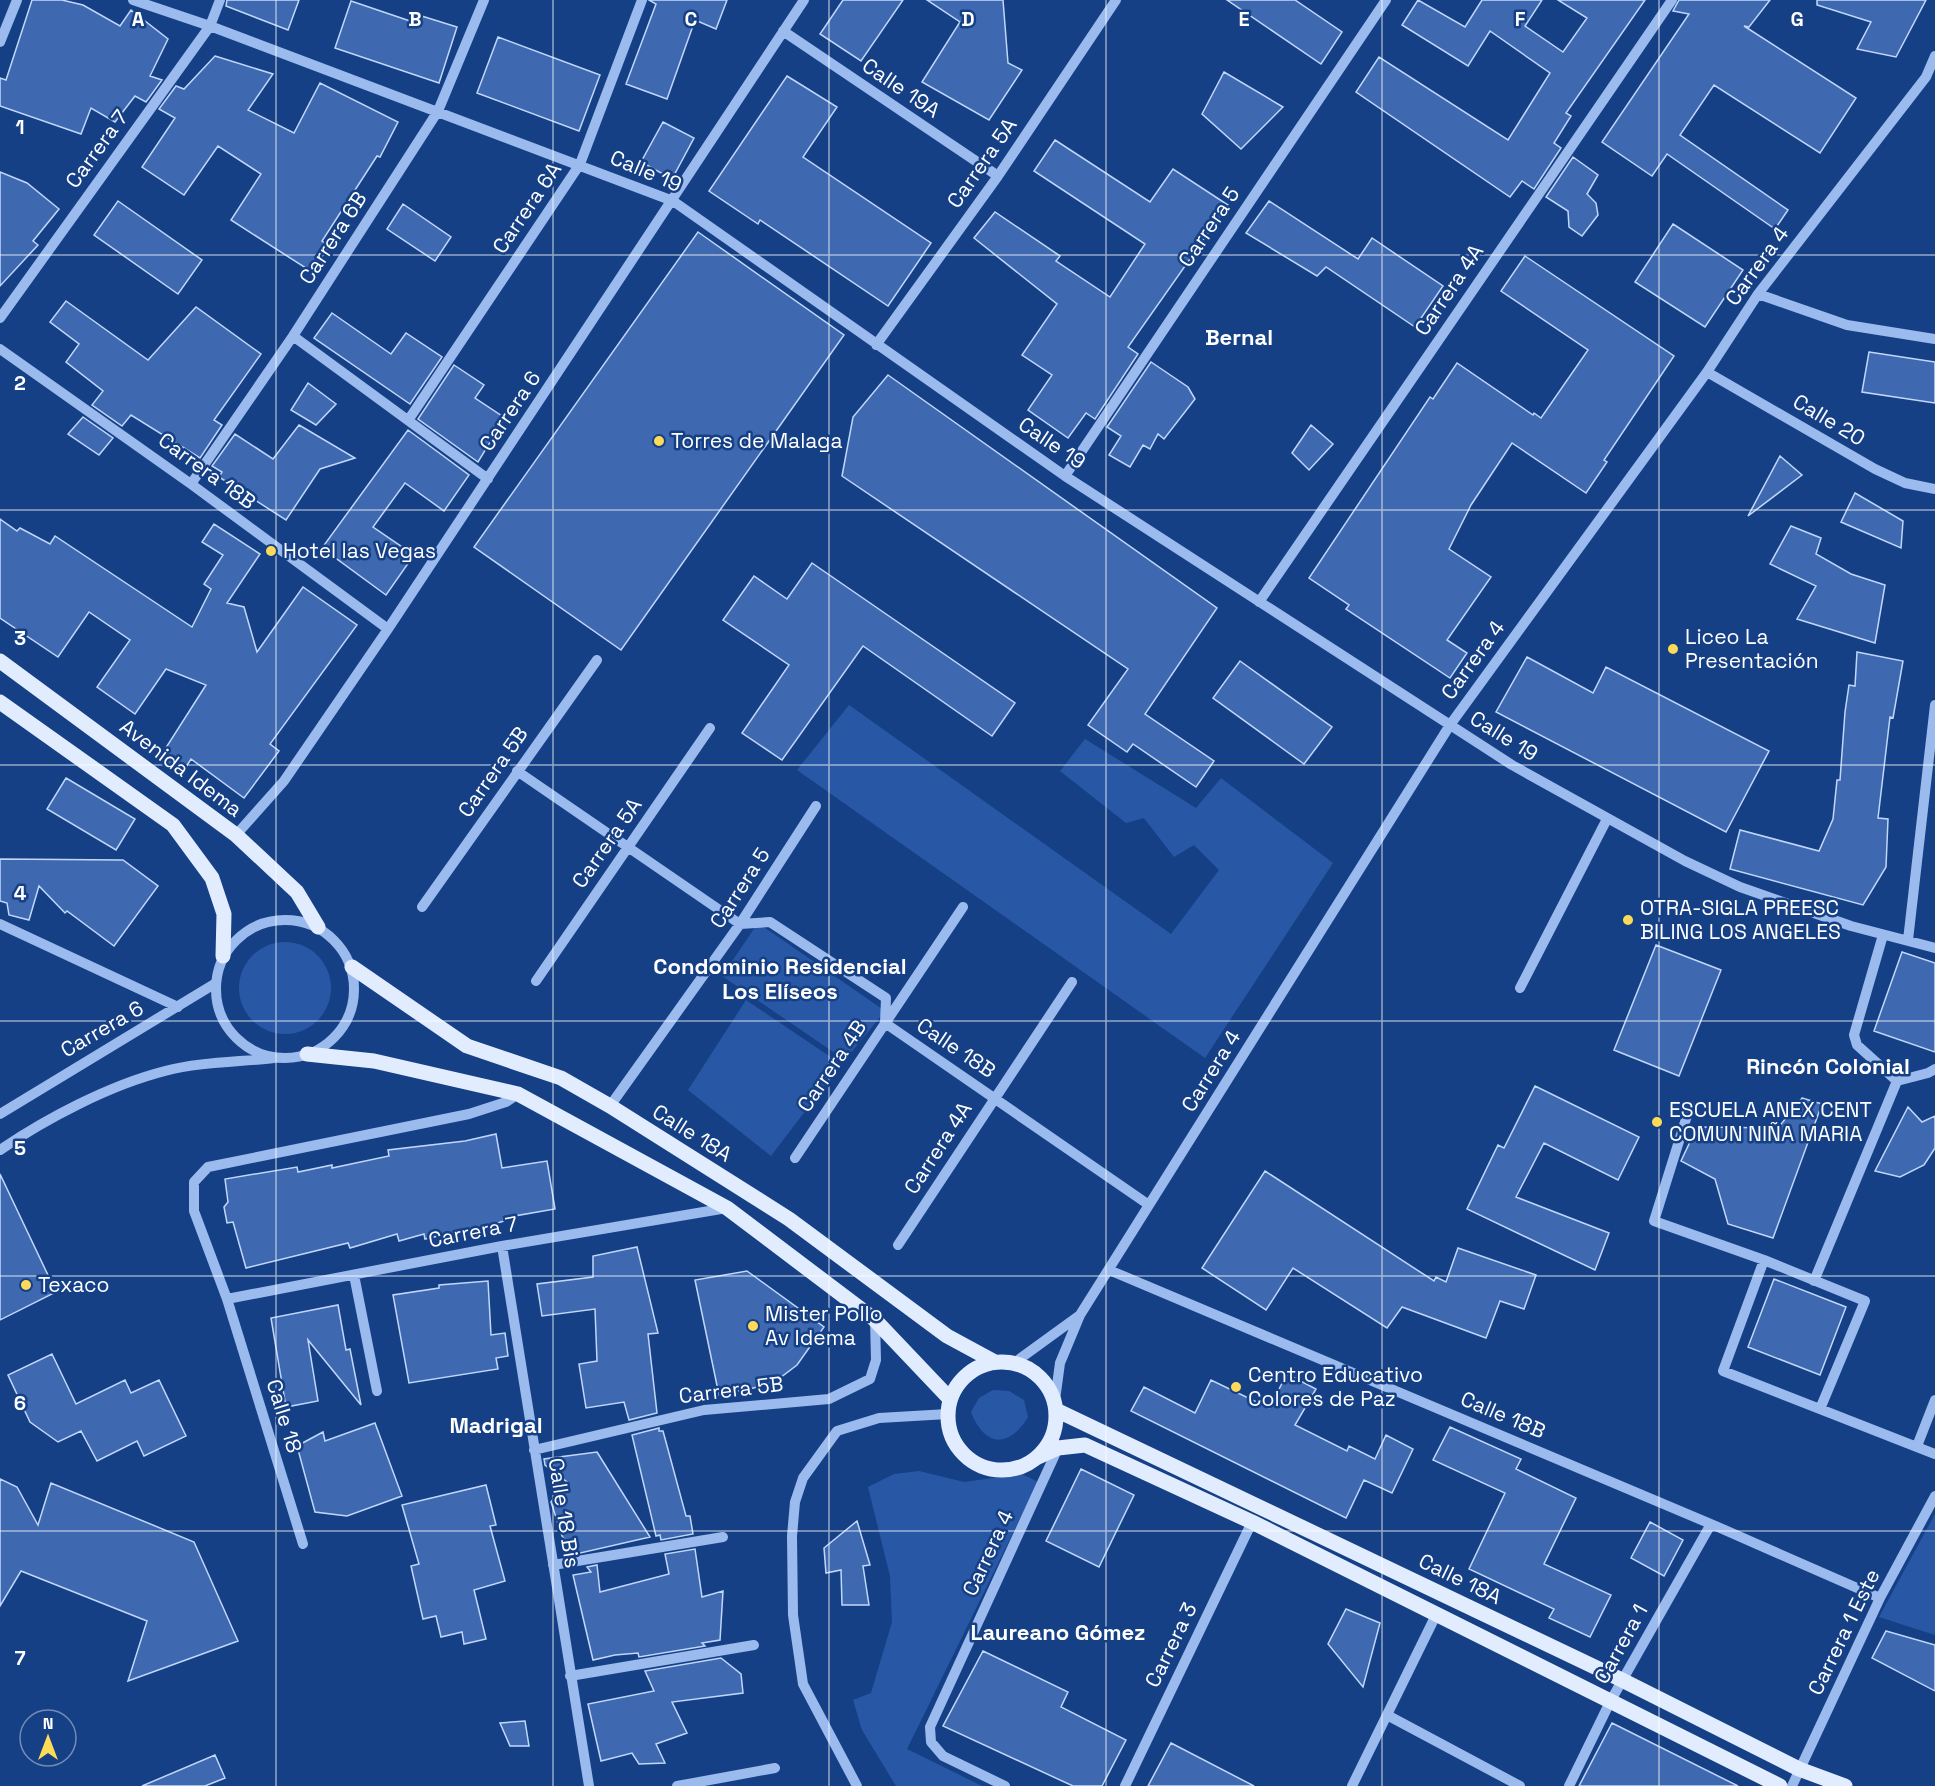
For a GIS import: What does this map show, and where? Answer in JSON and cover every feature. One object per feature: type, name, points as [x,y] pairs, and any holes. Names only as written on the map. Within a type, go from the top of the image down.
[{"type":"main road","name":"Avenida Idema","points":[[0,661],[236,835],[297,892],[318,927]]},
{"type":"main road","points":[[0,702],[172,825],[212,878],[224,914],[224,956]]},
{"type":"main road","name":"Calle 18A","points":[[352,968],[467,1046],[561,1078],[610,1106],[789,1219],[947,1336],[995,1362]]},
{"type":"main road","points":[[307,1054],[374,1061],[518,1094],[727,1208],[874,1319],[949,1406]]},
{"type":"main road","points":[[995,1362],[1014,1363],[1032,1370],[1046,1383],[1055,1405],[1052,1437],[1036,1458],[1018,1467],[999,1470],[979,1465],[963,1453],[951,1435],[949,1406],[960,1381],[975,1368],[995,1362]]},
{"type":"main road","name":"Calle 18A","points":[[1055,1405],[1622,1680],[1799,1769],[1845,1786]]},
{"type":"main road","name":"Calle 18A","points":[[1036,1458],[1058,1448],[1085,1445],[1252,1522],[1780,1786]]},
{"type":"street","points":[[0,42],[17,0]]},
{"type":"street","name":"Calle 19","points":[[133,0],[210,26],[438,111],[672,201],[1065,476],[1450,725],[1607,819],[1685,861],[1740,887],[1882,935],[1908,939],[1935,948]]},
{"type":"street","name":"Carrera 7","points":[[0,318],[210,26],[220,0]]},
{"type":"street","name":"Carrera 6B","points":[[191,484],[293,336],[438,111],[484,0]]},
{"type":"street","name":"Carrera 6A","points":[[409,419],[580,164],[642,0]]},
{"type":"street","name":"Carrera 6","points":[[236,835],[284,781],[388,629],[804,0]]},
{"type":"street","name":"Carrera 5A","points":[[876,345],[998,176],[1116,0]]},
{"type":"street","name":"Carrera 5","points":[[1065,476],[1386,0]]},
{"type":"street","name":"Carrera 4A","points":[[1259,602],[1672,0]]},
{"type":"street","name":"Calle 19A","points":[[783,31],[998,176]]},
{"type":"street","name":"Carrera 4","points":[[1055,1405],[1060,1364],[1080,1315],[1450,725],[1707,372],[1758,294],[1931,78],[1935,56]]},
{"type":"street","points":[[1758,294],[1847,325],[1935,339]]},
{"type":"street","points":[[293,336],[488,479]]},
{"type":"street","name":"Carrera 18B","points":[[0,349],[191,484],[388,629]]},
{"type":"street","name":"Calle 20","points":[[1707,372],[1875,469],[1905,483],[1935,489]]},
{"type":"street","name":"Carrera 5B","points":[[422,907],[597,660]]},
{"type":"street","points":[[1908,939],[1935,705]]},
{"type":"street","name":"Carrera 5A","points":[[536,981],[710,728]]},
{"type":"street","points":[[518,771],[740,924]]},
{"type":"street","name":"Carrera 5","points":[[610,1106],[740,924],[816,806]]},
{"type":"street","points":[[1520,988],[1607,819]]},
{"type":"street","name":"Carrera 4B","points":[[795,1158],[963,907]]},
{"type":"street","points":[[0,1150],[39,1124],[101,1095],[165,1070],[279,1058],[307,1054],[330,1042],[347,1020],[355,994],[352,968],[339,944],[318,927],[291,920],[264,923],[240,936],[224,956],[216,982],[219,1010],[232,1033],[253,1050],[279,1058]]},
{"type":"street","name":"Calle 18B","points":[[740,924],[770,922],[886,998],[885,1023],[1149,1205]]},
{"type":"street","points":[[0,924],[178,1007]]},
{"type":"street","points":[[1882,935],[1854,1035],[1857,1045],[1897,1081]]},
{"type":"street","name":"Carrera 6","points":[[4,1112],[216,982]]},
{"type":"street","name":"Carrera 4A","points":[[898,1245],[1072,982]]},
{"type":"street","points":[[1897,1081],[1935,1069]]},
{"type":"street","points":[[1814,1281],[1897,1081]]},
{"type":"street","name":"Calle 18","points":[[303,1544],[226,1299],[194,1211],[194,1182],[208,1167],[469,1114],[506,1102],[518,1094]]},
{"type":"street","points":[[1690,1106],[1654,1221],[1764,1260],[1865,1301],[1820,1409]]},
{"type":"street","name":"Carrera 7","points":[[226,1299],[502,1246],[727,1208]]},
{"type":"street","name":"Calle 18 Bis","points":[[502,1246],[589,1786]]},
{"type":"street","points":[[1764,1260],[1723,1371],[1935,1454]]},
{"type":"street","name":"Calle 18B","points":[[1109,1270],[1711,1524],[1880,1598]]},
{"type":"street","points":[[354,1275],[377,1391]]},
{"type":"street","name":"Carrera 4","points":[[1014,1363],[1080,1315]]},
{"type":"street","name":"Carrera 5B","points":[[534,1450],[704,1410],[829,1399],[870,1378],[876,1360],[874,1319]]},
{"type":"street","points":[[1917,1446],[1935,1400]]},
{"type":"street","points":[[857,1786],[803,1684],[793,1615],[792,1536],[795,1502],[803,1478],[837,1431],[879,1418],[949,1406]]},
{"type":"street","name":"Carrera 4","points":[[1005,1786],[943,1756],[931,1742],[930,1727],[1058,1448]]},
{"type":"street","name":"Carrera 1 Este","points":[[1792,1786],[1880,1598],[1935,1497]]},
{"type":"street","name":"Carrera 3","points":[[1125,1786],[1252,1522]]},
{"type":"street","name":"Carrera 1","points":[[1569,1786],[1610,1702],[1711,1524]]},
{"type":"street","points":[[553,1565],[723,1537]]},
{"type":"street","points":[[1352,1786],[1436,1615]]},
{"type":"street","points":[[570,1676],[754,1645]]},
{"type":"street","points":[[1388,1715],[1520,1786]]},
{"type":"street","points":[[677,1786],[775,1768]]},
{"type":"shaded area","points":[[849,705],[1171,934],[1219,870],[1194,845],[1174,857],[1144,818],[1126,823],[1060,771],[1085,739],[1196,808],[1221,778],[1333,863],[1205,1058],[797,770]]},
{"type":"shaded area","points":[[758,923],[885,1011],[845,1060],[722,976]]},
{"type":"shaded area","points":[[276,942],[294,942],[311,949],[324,962],[331,979],[331,997],[324,1014],[311,1027],[294,1034],[276,1034],[259,1027],[246,1014],[239,997],[239,979],[246,962],[259,949]]},
{"type":"shaded area","points":[[746,1000],[841,1064],[771,1156],[688,1090]]},
{"type":"shaded area","points":[[993,1390],[1009,1391],[1024,1400],[1028,1417],[1021,1427],[1005,1439],[990,1438],[977,1424],[971,1412],[979,1398]]},
{"type":"shaded area","points":[[919,1471],[964,1482],[1022,1474],[1038,1482],[907,1749],[982,1786],[896,1786],[862,1730],[853,1700],[871,1693],[892,1622],[890,1576],[868,1487],[894,1474]]},
{"type":"shaded area","points":[[1935,1514],[1935,1635],[1879,1617]]},
{"type":"building","points":[[32,0],[62,0],[83,5],[120,26],[131,10],[168,39],[150,76],[162,80],[146,102],[135,96],[115,122],[91,108],[81,134],[0,106],[0,78],[6,80]]},
{"type":"building","points":[[227,0],[299,0],[288,30],[226,6]]},
{"type":"building","points":[[649,0],[727,0],[716,29],[695,20],[667,99],[626,84],[656,4]]},
{"type":"building","points":[[843,0],[903,0],[861,61],[820,34]]},
{"type":"building","points":[[927,0],[1003,0],[1008,63],[1022,70],[989,120],[922,82],[960,22]]},
{"type":"building","points":[[1227,0],[1295,0],[1342,32],[1321,64]]},
{"type":"building","points":[[1418,0],[1465,27],[1482,0],[1542,0],[1525,26],[1563,52],[1587,18],[1558,0],[1645,0],[1566,113],[1571,116],[1554,143],[1561,148],[1534,189],[1522,181],[1510,197],[1356,92],[1379,57],[1508,140],[1550,73],[1490,31],[1468,66],[1402,25]]},
{"type":"building","points":[[1679,0],[1770,0],[1749,27],[1744,26],[1856,98],[1820,153],[1714,85],[1680,135],[1788,210],[1775,229],[1667,154],[1652,176],[1602,142],[1689,14],[1673,11]]},
{"type":"building","points":[[1817,0],[1926,0],[1896,57],[1857,49],[1871,22],[1817,5]]},
{"type":"building","points":[[351,1],[410,21],[412,13],[457,27],[439,83],[335,48]]},
{"type":"building","points":[[498,37],[600,75],[579,131],[477,93]]},
{"type":"building","points":[[215,56],[273,74],[248,110],[294,133],[320,83],[398,122],[380,157],[377,156],[322,241],[329,246],[312,272],[231,220],[261,174],[218,146],[184,195],[142,167],[175,118],[159,109],[176,86],[184,89]]},
{"type":"building","points":[[1224,72],[1283,107],[1241,149],[1202,114]]},
{"type":"building","points":[[787,76],[837,107],[803,157],[931,243],[888,306],[760,220],[758,224],[709,191]]},
{"type":"building","points":[[663,122],[694,138],[672,179],[641,162]]},
{"type":"building","points":[[1055,140],[1150,202],[1173,169],[1228,205],[1128,347],[1138,354],[1095,419],[1086,413],[1068,438],[1028,410],[1052,375],[1022,355],[1057,304],[974,238],[995,212],[1060,256],[1056,261],[1110,297],[1145,244],[1034,171]]},
{"type":"building","points":[[1573,157],[1598,175],[1587,194],[1596,203],[1598,215],[1582,236],[1569,227],[1568,211],[1546,197]]},
{"type":"building","points":[[0,172],[27,183],[59,209],[33,241],[38,245],[0,286]]},
{"type":"building","points":[[118,201],[202,260],[178,294],[94,235]]},
{"type":"building","points":[[1269,201],[1358,259],[1372,238],[1443,286],[1415,327],[1326,267],[1317,276],[1246,233]]},
{"type":"building","points":[[403,204],[451,237],[435,261],[387,229]]},
{"type":"building","points":[[1673,224],[1743,270],[1705,327],[1635,282]]},
{"type":"building","name":"Torres de Malaga","points":[[698,232],[844,335],[621,650],[474,547]]},
{"type":"building","points":[[1525,256],[1674,356],[1604,460],[1607,462],[1586,493],[1512,443],[1471,505],[1449,549],[1491,577],[1447,640],[1467,653],[1450,678],[1346,609],[1349,605],[1309,578],[1430,397],[1433,399],[1457,363],[1533,415],[1534,413],[1541,418],[1588,350],[1501,291]]},
{"type":"building","points":[[66,301],[148,360],[196,307],[261,354],[214,420],[222,425],[200,458],[131,415],[122,426],[92,405],[103,391],[66,362],[79,344],[50,322]]},
{"type":"building","points":[[332,313],[391,354],[406,333],[442,357],[410,404],[314,338]]},
{"type":"building","points":[[1869,352],[1935,362],[1935,403],[1862,392]]},
{"type":"building","points":[[1151,362],[1188,387],[1195,399],[1164,439],[1158,434],[1150,449],[1143,445],[1130,467],[1109,455],[1121,436],[1107,427]]},
{"type":"building","points":[[454,365],[484,385],[475,398],[505,418],[478,462],[418,419]]},
{"type":"building","points":[[888,375],[1217,608],[1145,714],[1214,761],[1196,787],[1133,744],[1127,752],[1088,725],[1128,669],[842,476],[853,417]]},
{"type":"building","points":[[308,383],[336,404],[316,425],[291,410]]},
{"type":"building","points":[[83,417],[113,438],[99,455],[68,434]]},
{"type":"building","points":[[299,425],[355,458],[320,469],[286,520],[219,477],[222,472],[212,466],[235,434],[273,459]]},
{"type":"building","points":[[1311,425],[1333,444],[1309,470],[1292,453]]},
{"type":"building","points":[[408,430],[469,475],[444,511],[405,483],[373,527],[414,555],[386,595],[322,548]]},
{"type":"building","points":[[1780,456],[1802,475],[1748,516]]},
{"type":"building","points":[[1855,493],[1903,521],[1901,548],[1841,522]]},
{"type":"building","points":[[0,519],[17,531],[20,528],[50,544],[55,536],[192,627],[211,589],[204,584],[223,555],[202,542],[214,524],[260,554],[227,603],[244,607],[257,652],[303,587],[357,625],[270,744],[279,751],[244,798],[191,759],[181,775],[160,757],[206,685],[166,669],[135,714],[97,687],[130,640],[89,612],[58,657],[0,618]]},
{"type":"building","points":[[1791,526],[1821,538],[1816,554],[1851,574],[1885,585],[1875,643],[1797,619],[1816,586],[1770,564]]},
{"type":"building","points":[[812,563],[1015,703],[992,736],[863,646],[782,760],[742,733],[789,665],[723,620],[754,576],[787,599]]},
{"type":"building","points":[[1857,652],[1903,661],[1893,718],[1890,717],[1878,818],[1888,819],[1886,867],[1863,905],[1730,869],[1740,830],[1819,851],[1833,819],[1837,780],[1840,780],[1845,712],[1849,685],[1855,686]]},
{"type":"building","points":[[1527,657],[1593,693],[1606,667],[1769,751],[1726,832],[1496,712]]},
{"type":"building","points":[[1240,661],[1332,727],[1304,764],[1213,698]]},
{"type":"building","points":[[66,778],[135,819],[116,850],[47,809]]},
{"type":"building","points":[[0,859],[123,860],[158,886],[114,946],[67,911],[65,913],[39,886],[29,920],[9,915],[7,903],[0,901]]},
{"type":"building","points":[[1656,945],[1721,970],[1679,1076],[1614,1050]]},
{"type":"building","points":[[1902,952],[1935,963],[1935,1052],[1874,1031]]},
{"type":"building","points":[[1535,1086],[1639,1137],[1618,1180],[1544,1143],[1516,1197],[1609,1233],[1595,1270],[1467,1209],[1498,1145],[1504,1148]]},
{"type":"building","points":[[1802,1098],[1822,1104],[1773,1238],[1728,1224],[1715,1179],[1681,1161],[1697,1127],[1778,1128]]},
{"type":"building","points":[[1908,1107],[1922,1122],[1935,1116],[1935,1148],[1924,1165],[1900,1177],[1875,1171]]},
{"type":"building","points":[[496,1134],[502,1168],[547,1161],[555,1209],[503,1218],[504,1221],[475,1230],[474,1228],[425,1239],[424,1234],[399,1241],[397,1234],[350,1248],[348,1243],[246,1268],[233,1222],[227,1223],[224,1207],[228,1202],[225,1179],[297,1167],[298,1172],[332,1165],[332,1168],[389,1156],[388,1150],[465,1141]]},
{"type":"building","points":[[1265,1171],[1434,1281],[1436,1277],[1446,1282],[1458,1248],[1536,1275],[1524,1309],[1500,1301],[1486,1338],[1402,1307],[1387,1328],[1293,1268],[1266,1310],[1202,1268]]},
{"type":"building","points":[[0,1174],[56,1292],[0,1320]]},
{"type":"building","points":[[637,1247],[658,1333],[648,1334],[657,1413],[629,1420],[624,1402],[586,1408],[579,1364],[597,1361],[595,1309],[542,1316],[537,1284],[593,1277],[593,1256]]},
{"type":"building","points":[[747,1271],[824,1327],[797,1365],[772,1384],[719,1395],[695,1280]]},
{"type":"building","points":[[1774,1279],[1846,1307],[1820,1375],[1748,1347]]},
{"type":"building","points":[[488,1281],[491,1335],[505,1333],[508,1356],[496,1358],[498,1369],[409,1383],[393,1295],[439,1288],[439,1285]]},
{"type":"building","points":[[338,1305],[346,1350],[350,1349],[361,1405],[308,1340],[318,1401],[286,1407],[271,1318]]},
{"type":"building","points":[[52,1354],[76,1404],[125,1380],[131,1393],[159,1380],[186,1436],[144,1456],[137,1441],[97,1461],[81,1431],[58,1442],[30,1422],[8,1375]]},
{"type":"building","points":[[1287,1374],[1316,1389],[1295,1425],[1347,1451],[1349,1446],[1375,1459],[1386,1435],[1413,1449],[1392,1493],[1364,1480],[1346,1518],[1131,1411],[1144,1387],[1195,1413],[1211,1380],[1269,1408]]},
{"type":"building","points":[[375,1423],[402,1496],[347,1516],[315,1512],[297,1446],[323,1432],[325,1441]]},
{"type":"building","points":[[1450,1427],[1521,1459],[1516,1469],[1576,1498],[1544,1564],[1611,1595],[1590,1637],[1549,1618],[1554,1609],[1469,1569],[1505,1493],[1433,1460]]},
{"type":"building","points":[[659,1428],[659,1431],[663,1431],[686,1516],[690,1516],[693,1534],[661,1540],[660,1535],[656,1536],[632,1435]]},
{"type":"building","points":[[597,1452],[650,1537],[576,1554],[562,1536],[551,1502],[567,1482],[545,1465],[544,1459]]},
{"type":"building","points":[[1081,1469],[1134,1495],[1099,1567],[1046,1541]]},
{"type":"building","points":[[0,1479],[17,1487],[38,1525],[51,1483],[194,1542],[238,1641],[128,1681],[147,1621],[21,1571],[0,1606]]},
{"type":"building","points":[[486,1485],[496,1525],[490,1526],[505,1581],[474,1590],[486,1639],[464,1644],[462,1632],[441,1637],[436,1616],[423,1619],[411,1566],[419,1564],[402,1505]]},
{"type":"building","points":[[857,1521],[870,1565],[863,1566],[869,1605],[842,1605],[841,1570],[826,1573],[824,1548]]},
{"type":"building","points":[[1650,1522],[1683,1540],[1664,1576],[1631,1558]]},
{"type":"building","points":[[695,1549],[702,1597],[723,1591],[720,1640],[702,1643],[705,1646],[639,1657],[638,1653],[593,1660],[573,1575],[591,1572],[587,1567],[597,1565],[600,1592],[669,1574],[665,1554]]},
{"type":"building","points":[[1346,1609],[1380,1623],[1363,1687],[1328,1644]]},
{"type":"building","points":[[1886,1631],[1935,1645],[1935,1691],[1872,1658]]},
{"type":"building","points":[[983,1651],[1068,1692],[1061,1707],[1126,1740],[1102,1786],[1073,1786],[943,1726]]},
{"type":"building","points":[[721,1658],[741,1674],[743,1693],[672,1702],[687,1733],[656,1744],[665,1763],[639,1764],[632,1753],[601,1761],[588,1704],[654,1691],[645,1671]]},
{"type":"building","points":[[525,1721],[529,1746],[510,1746],[500,1723]]},
{"type":"building","points":[[1612,1723],[1738,1786],[1579,1786]]},
{"type":"building","points":[[1171,1743],[1254,1786],[1148,1786]]},
{"type":"building","points":[[215,1755],[225,1778],[205,1786],[142,1786]]},
{"type":"place","name":"Torres de Malaga","points":[[659,441]]},
{"type":"place","name":"Hotel las Vegas","points":[[271,551]]},
{"type":"place","name":"Liceo La Presentación","points":[[1673,649]]},
{"type":"place","name":"OTRA-SIGLA PREESC BILING LOS ANGELES","points":[[1628,920]]},
{"type":"place","name":"ESCUELA ANEX CENT COMUN NIÑA MARIA","points":[[1657,1122]]},
{"type":"place","name":"Texaco","points":[[26,1285]]},
{"type":"place","name":"Mister Pollo Av Idema","points":[[753,1326]]},
{"type":"place","name":"Centro Educativo Colores de Paz","points":[[1236,1387]]},
{"type":"district","name":"Bernal","points":[[1239,337]]},
{"type":"district","name":"Condominio Residencial Los Elíseos","points":[[780,978]]},
{"type":"district","name":"Rincón Colonial","points":[[1828,1066]]},
{"type":"district","name":"Madrigal","points":[[496,1425]]},
{"type":"district","name":"Laureano Gómez","points":[[1058,1632]]}]
